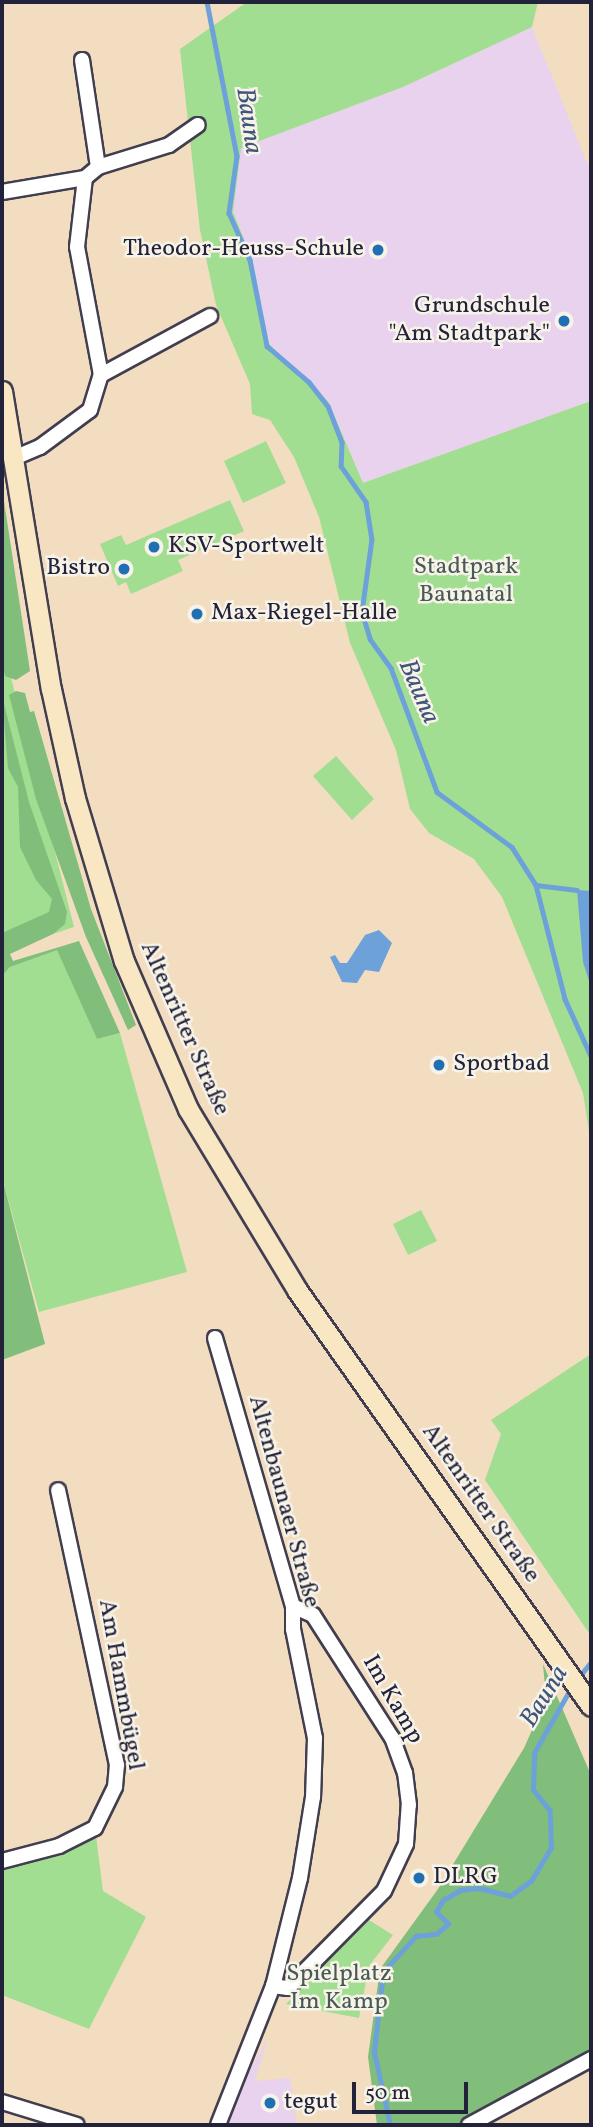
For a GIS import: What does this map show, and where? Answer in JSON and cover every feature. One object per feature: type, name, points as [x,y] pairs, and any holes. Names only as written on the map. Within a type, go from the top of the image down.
[{"type":"main road","name":"Altenritter Straße","points":[[2,391],[60,732],[124,961],[188,1109],[297,1290],[445,1495],[590,1704]]},
{"type":"street","points":[[82,60],[98,167]]},
{"type":"street","points":[[2,192],[85,178],[98,167],[169,145],[198,125]]},
{"type":"street","points":[[15,458],[40,447],[90,410],[101,375],[77,247],[85,178]]},
{"type":"street","points":[[101,375],[209,316]]},
{"type":"street","name":"Altenbaunaer Straße","points":[[215,1338],[293,1606],[293,1629],[315,1738],[313,1797],[300,1878],[273,1986],[218,2125]]},
{"type":"street","name":"Am Hammbügel","points":[[2,1860],[60,1846],[95,1828],[115,1787],[117,1765],[58,1490]]},
{"type":"street","name":"Im Kamp","points":[[273,1986],[288,1988],[384,1891],[406,1844],[409,1805],[405,1773],[392,1738],[313,1615],[293,1606]]},
{"type":"street","points":[[469,2125],[591,2059]]},
{"type":"street","points":[[2,2102],[77,2125]]},
{"type":"shaded area","name":"Theodor-Heuss-Schule","points":[[532,27],[591,173],[591,401],[363,483],[328,401],[269,344],[252,259],[233,212],[240,148],[403,87]]},
{"type":"shaded area","points":[[268,2038],[255,2081],[290,2078],[297,2125],[217,2125]]},
{"type":"green space","name":"Stadtpark Baunatal","points":[[247,2],[538,2],[532,27],[403,87],[241,148],[233,212],[252,259],[269,344],[328,401],[363,483],[591,401],[591,1144],[583,1093],[502,897],[474,859],[429,833],[410,809],[396,750],[350,643],[319,517],[294,457],[270,420],[252,414],[250,384],[216,305],[200,230],[180,49]]},
{"type":"green space","points":[[266,441],[286,483],[243,503],[224,461]]},
{"type":"green space","points":[[2,488],[30,671],[16,680],[5,676],[2,662]]},
{"type":"green space","name":"KSV-Sportwelt","points":[[230,500],[244,531],[178,560],[183,571],[131,594],[126,582],[118,586],[100,544],[121,535],[126,545]]},
{"type":"green space","points":[[2,642],[74,927],[2,951]]},
{"type":"green space","points":[[16,691],[25,693],[30,712],[34,711],[91,909],[136,1025],[128,1030],[86,937],[36,799],[9,695]]},
{"type":"green space","points":[[2,696],[29,802],[67,912],[65,924],[53,934],[10,954],[13,961],[79,941],[120,1033],[97,1039],[57,950],[10,967],[2,976],[2,933],[49,912],[52,899],[36,880],[20,847],[18,787],[8,768]]},
{"type":"green space","points":[[336,756],[374,799],[352,820],[313,776]]},
{"type":"green space","points":[[57,949],[97,1039],[120,1033],[187,1272],[39,1312],[2,1177],[2,976],[10,967]]},
{"type":"green space","points":[[2,1177],[45,1344],[2,1360]]},
{"type":"green space","points":[[421,1210],[437,1241],[408,1255],[393,1224]]},
{"type":"green space","points":[[591,1354],[591,1636],[485,1480],[501,1434],[491,1420]]},
{"type":"green space","points":[[543,1664],[591,1775],[591,2059],[469,2125],[377,2125],[368,2057],[380,1969],[438,1889],[524,1748],[546,1699]]},
{"type":"green space","points":[[95,1828],[103,1891],[146,1917],[89,2029],[2,1995],[2,1861]]},
{"type":"green space","name":"Spielplatz Im Kamp","points":[[369,1920],[393,1935],[369,1966],[359,2018],[286,2004]]},
{"type":"water","points":[[577,890],[591,891],[591,987],[583,962]]},
{"type":"water","points":[[379,930],[392,943],[379,972],[365,970],[357,983],[342,982],[330,957],[335,955],[340,963],[347,963],[365,935]]},
{"type":"waterway","name":"Bauna","points":[[207,2],[237,156],[229,213],[250,260],[267,346],[309,382],[328,406],[342,442],[341,466],[366,502],[372,539],[362,612],[370,639],[391,668],[437,792],[512,847],[536,885],[565,999],[591,1056]]},
{"type":"waterway","points":[[536,885],[577,890]]},
{"type":"waterway","name":"Bauna","points":[[578,1678],[591,1662]]},
{"type":"waterway","name":"Bauna","points":[[390,2125],[374,2052],[383,1972],[416,1936],[436,1934],[448,1924],[436,1912],[443,1900],[460,1890],[479,1888],[510,1896],[531,1881],[551,1848],[550,1811],[533,1790],[534,1753],[571,1688]]},
{"type":"place","name":"Theodor-Heuss-Schule","points":[[378,250]]},
{"type":"place","name":"Grundschule \"Am Stadtpark\"","points":[[564,321]]},
{"type":"place","name":"KSV-Sportwelt","points":[[154,547]]},
{"type":"place","name":"Bistro","points":[[124,569]]},
{"type":"place","name":"Max-Riegel-Halle","points":[[197,614]]},
{"type":"place","name":"Sportbad","points":[[439,1065]]},
{"type":"place","name":"DLRG","points":[[419,1878]]},
{"type":"place","name":"tegut","points":[[270,2103]]}]
